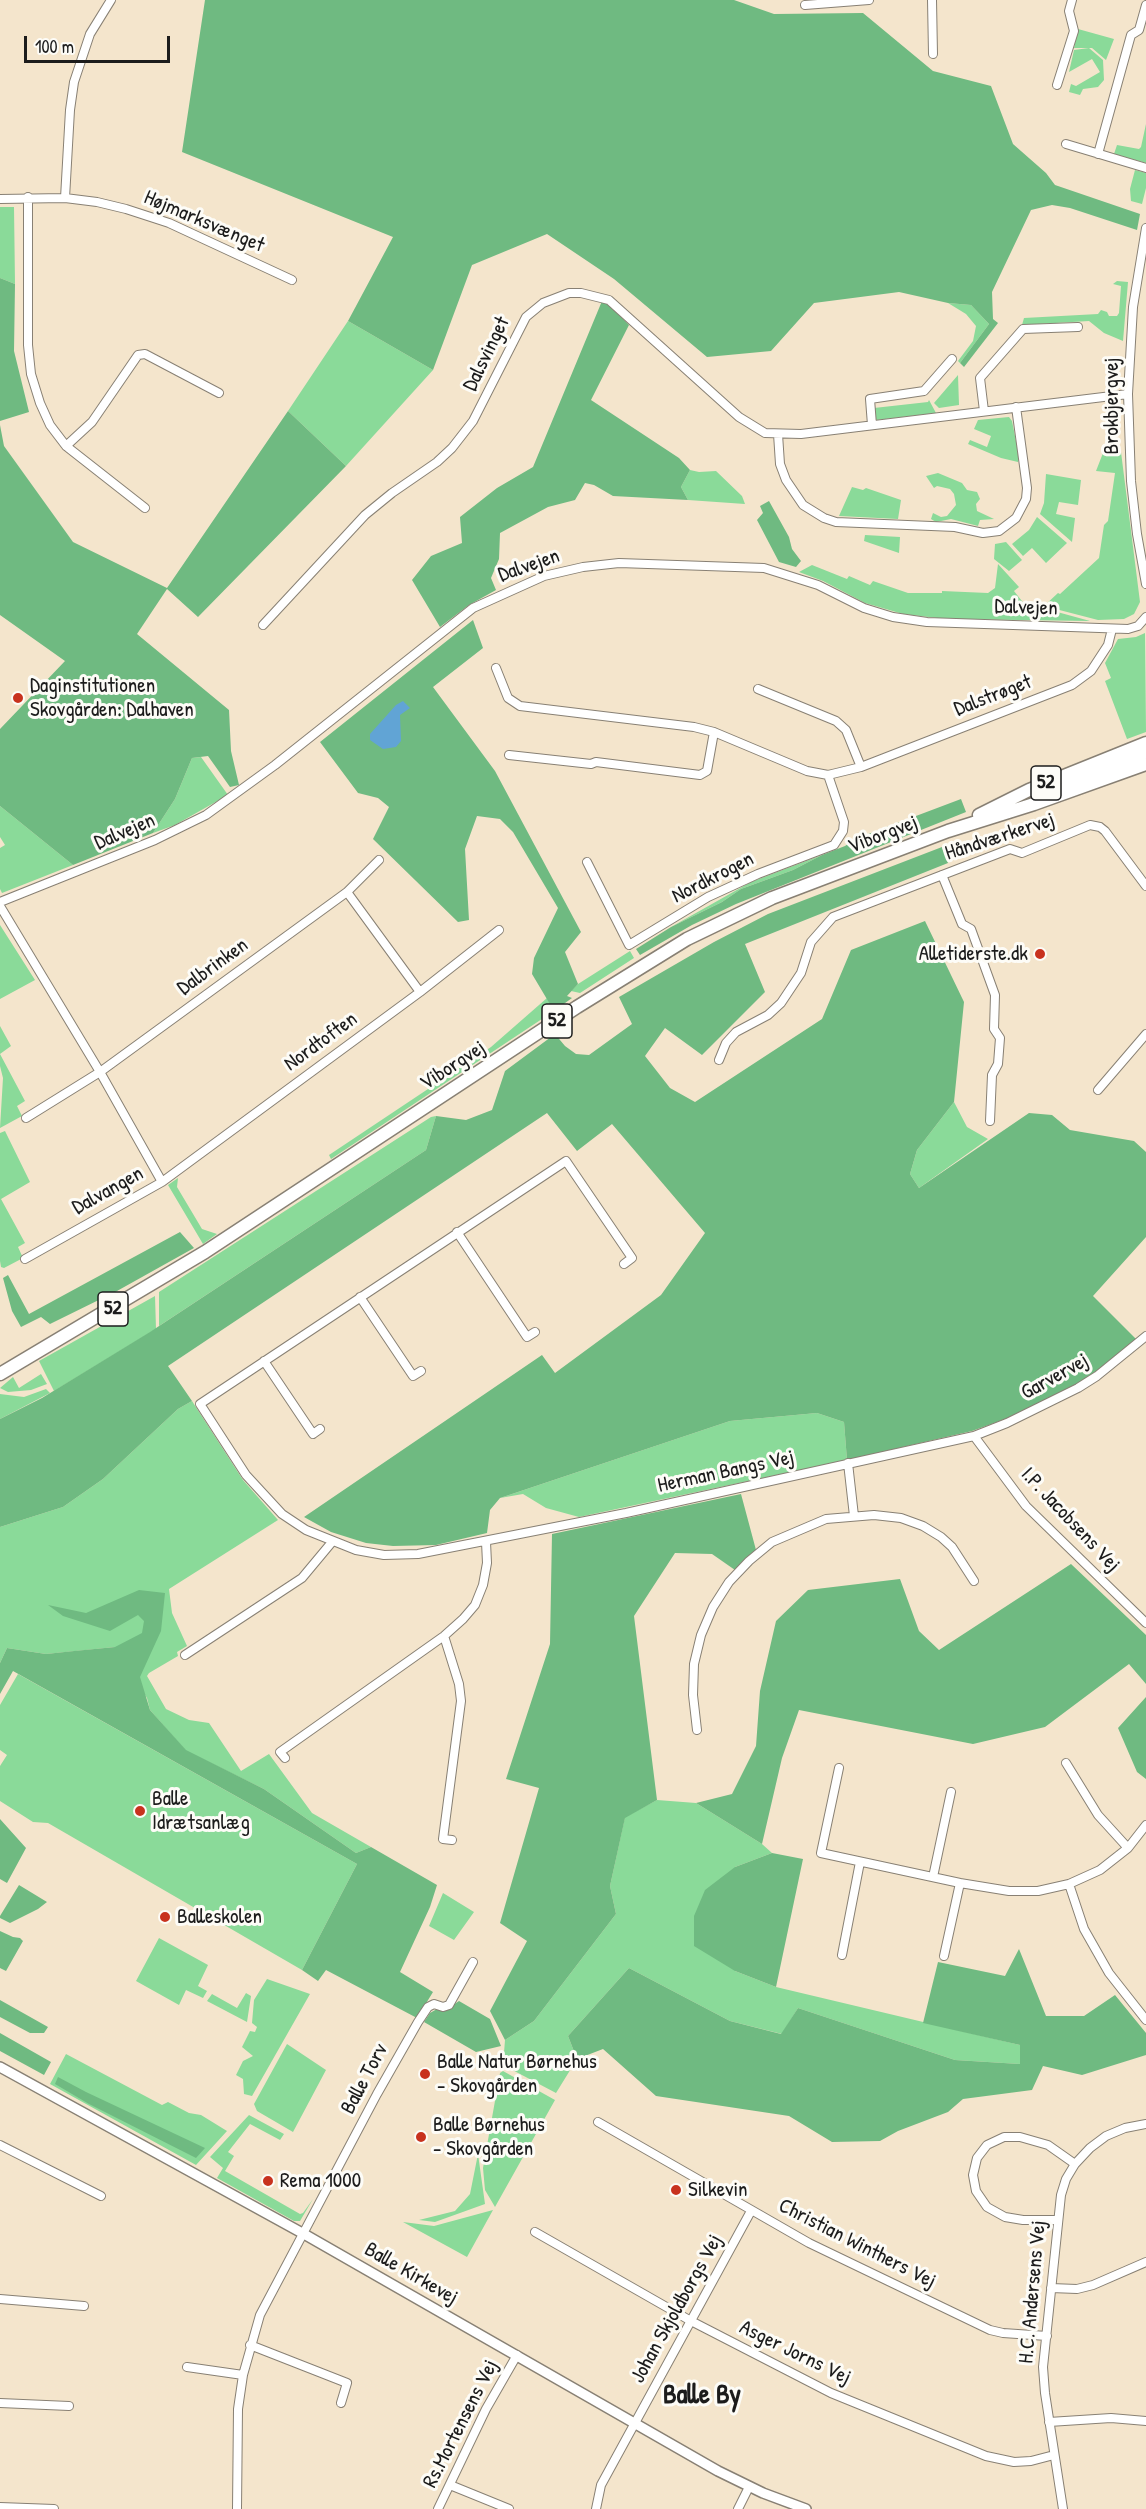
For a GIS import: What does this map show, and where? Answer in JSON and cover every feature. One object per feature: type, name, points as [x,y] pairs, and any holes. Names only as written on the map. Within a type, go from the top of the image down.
[{"type":"main road","name":"Viborgvej","points":[[948,831],[1029,790],[1146,743]]},
{"type":"main road","points":[[1052,798],[1068,784],[1146,753]]},
{"type":"main road","name":"Viborgvej","points":[[0,1374],[205,1252],[588,1000],[687,939],[772,898],[948,831],[1052,798],[1146,764]]},
{"type":"street","points":[[65,198],[70,110],[74,82],[90,34],[111,0]]},
{"type":"street","points":[[805,5],[869,0]]},
{"type":"street","points":[[932,0],[933,54]]},
{"type":"street","points":[[1057,85],[1074,31],[1069,11],[1072,0]]},
{"type":"street","points":[[1098,154],[1131,35],[1140,30],[1146,5]]},
{"type":"street","points":[[1066,144],[1146,168]]},
{"type":"street","points":[[28,197],[28,345],[31,374],[47,418],[66,446],[145,508]]},
{"type":"street","name":"Højmarksvænget","points":[[0,199],[65,198],[97,202],[169,223],[292,280]]},
{"type":"street","name":"Brokbjergvej","points":[[1146,228],[1134,307],[1128,394],[1131,480],[1146,584]]},
{"type":"street","name":"Dalsvinget","points":[[263,625],[365,515],[437,462],[452,448],[473,421],[526,317],[533,309],[551,298],[569,293],[581,293],[609,300],[738,417],[765,433],[778,434],[872,425],[1128,394]]},
{"type":"street","points":[[984,411],[980,378],[1023,328],[1078,327]]},
{"type":"street","points":[[66,446],[92,422],[138,355],[145,354],[219,393]]},
{"type":"street","points":[[872,425],[870,399],[924,391],[952,359]]},
{"type":"street","points":[[778,434],[780,464],[786,480],[803,505],[824,518],[836,522],[955,527],[983,533],[999,531],[1016,518],[1026,499],[1027,488],[1016,407]]},
{"type":"street","name":"Dalvejen","points":[[0,904],[155,840],[206,815],[275,765],[473,608],[544,576],[583,567],[619,563],[764,568],[818,585],[864,608],[893,617],[927,622],[1112,629],[1135,627],[1146,617]]},
{"type":"street","name":"Dalstrøget","points":[[496,668],[508,699],[520,706],[694,727],[714,732],[807,771],[828,775],[861,766],[1072,685],[1091,671],[1108,645],[1112,629]]},
{"type":"street","points":[[758,689],[836,721],[846,730],[861,766]]},
{"type":"street","points":[[509,755],[591,764],[596,762],[700,775],[706,771],[714,732]]},
{"type":"street","name":"Nordkrogen","points":[[587,862],[630,945],[708,897],[758,874],[834,845],[843,831],[844,822],[828,775]]},
{"type":"street","name":"Håndværkervej","points":[[719,1060],[726,1043],[736,1032],[768,1015],[781,1003],[801,973],[812,942],[833,917],[1010,849],[1022,853],[1090,825],[1100,827],[1105,831],[1146,886]]},
{"type":"street","name":"Dalbrinken","points":[[100,1072],[347,892],[379,860]]},
{"type":"street","name":"Håndværkervej","points":[[942,875],[962,924],[971,929],[995,996],[994,1029],[1000,1038],[998,1064],[992,1075],[990,1121]]},
{"type":"street","points":[[347,892],[420,992]]},
{"type":"street","name":"Dalvangen","points":[[0,904],[100,1072],[162,1182],[25,1258]]},
{"type":"street","name":"Nordtoften","points":[[162,1182],[420,992],[499,930]]},
{"type":"street","points":[[1098,1090],[1146,1034]]},
{"type":"street","points":[[26,1118],[100,1072]]},
{"type":"street","name":"Herman Bangs Vej","points":[[624,1264],[632,1258],[566,1161],[200,1404],[260,1494],[282,1514],[306,1530],[332,1542],[356,1550],[384,1555],[418,1554],[486,1542],[974,1436]]},
{"type":"street","points":[[457,1232],[527,1337],[535,1332]]},
{"type":"street","points":[[360,1297],[413,1377],[421,1371]]},
{"type":"street","name":"Garvervej","points":[[974,1436],[1007,1423],[1078,1388],[1097,1376],[1146,1336]]},
{"type":"street","points":[[264,1361],[313,1434],[320,1429]]},
{"type":"street","name":"I.P. Jacobsens Vej","points":[[974,1436],[1026,1506],[1146,1623]]},
{"type":"street","points":[[848,1463],[854,1516]]},
{"type":"street","points":[[697,1730],[693,1695],[694,1664],[701,1635],[713,1607],[729,1582],[772,1542],[826,1519],[874,1515],[901,1518],[923,1526],[952,1547],[974,1581]]},
{"type":"street","points":[[185,1655],[302,1578],[332,1542]]},
{"type":"street","points":[[285,1758],[280,1752],[444,1636],[475,1605],[483,1585],[487,1563],[486,1542]]},
{"type":"street","points":[[444,1636],[459,1684],[461,1701],[443,1839],[452,1840]]},
{"type":"street","points":[[1066,1763],[1098,1815],[1128,1848]]},
{"type":"street","points":[[838,1768],[821,1853],[960,1883],[1009,1891],[1038,1891],[1069,1884],[1100,1870],[1143,1836],[1146,1825]]},
{"type":"street","points":[[933,1877],[951,1792]]},
{"type":"street","points":[[842,1955],[860,1862]]},
{"type":"street","points":[[944,1956],[960,1883]]},
{"type":"street","points":[[1069,1884],[1084,1929],[1109,1973],[1146,2020]]},
{"type":"street","name":"Balle Torv","points":[[304,2234],[377,2094],[418,2022],[428,2007],[434,2004],[443,2007],[449,2005],[473,1962]]},
{"type":"street","name":"Balle Kirkevej","points":[[0,2067],[304,2234],[749,2487],[806,2509]]},
{"type":"street","name":"Christian Winthers Vej","points":[[598,2122],[809,2243],[990,2330],[1047,2336]]},
{"type":"street","name":"H.C. Andersens Vej","points":[[1062,2509],[1043,2367],[1058,2220],[1064,2187],[1075,2164],[1090,2148],[1106,2136],[1125,2128],[1146,2124]]},
{"type":"street","points":[[1058,2220],[1023,2220],[1005,2217],[987,2207],[976,2191],[973,2175],[977,2158],[987,2145],[1004,2137],[1020,2137],[1048,2145],[1075,2164]]},
{"type":"street","points":[[0,2145],[101,2196]]},
{"type":"street","name":"Johan Skjoldborgs Vej","points":[[596,2509],[601,2485],[751,2211]]},
{"type":"street","name":"Asger Jorns Vej","points":[[535,2232],[691,2321],[831,2393],[986,2456],[1014,2462],[1031,2461],[1054,2455]]},
{"type":"street","points":[[237,2509],[238,2409],[250,2344],[260,2315],[304,2234]]},
{"type":"street","points":[[1051,2288],[1077,2289],[1093,2285],[1146,2262]]},
{"type":"street","points":[[0,2299],[84,2306]]},
{"type":"street","points":[[250,2344],[347,2383],[341,2403]]},
{"type":"street","name":"Rs.Mortensens Vej","points":[[438,2509],[486,2409],[517,2355]]},
{"type":"street","points":[[187,2367],[243,2375]]},
{"type":"street","points":[[0,2403],[69,2406]]},
{"type":"street","points":[[1049,2422],[1111,2418],[1146,2421]]},
{"type":"street","points":[[450,2485],[509,2509]]},
{"type":"street","points":[[738,2509],[749,2487]]},
{"type":"street","points":[[0,2507],[54,2509]]},
{"type":"green space","points":[[205,0],[734,0],[774,14],[863,13],[933,71],[991,86],[1013,144],[1046,173],[1055,185],[1140,214],[1137,230],[1070,208],[1052,205],[1031,210],[992,292],[993,319],[998,323],[964,367],[960,363],[989,324],[971,305],[948,303],[899,292],[814,303],[771,351],[707,357],[614,279],[547,234],[472,265],[433,370],[348,321],[393,237],[182,152]]},
{"type":"green space","points":[[1078,29],[1114,39],[1106,60],[1092,48],[1074,48]]},
{"type":"green space","points":[[1089,48],[1103,60],[1104,80],[1098,87],[1083,89],[1080,95],[1069,92],[1071,84],[1076,86],[1100,72],[1092,59],[1069,72],[1074,50]]},
{"type":"green space","points":[[1146,124],[1146,163],[1114,154],[1117,145],[1139,149]]},
{"type":"green space","points":[[1135,170],[1146,173],[1146,188],[1142,204],[1131,201],[1130,189]]},
{"type":"green space","points":[[0,207],[14,207],[15,284],[0,278]]},
{"type":"green space","points":[[0,278],[15,284],[14,351],[29,412],[0,421]]},
{"type":"green space","points":[[1117,281],[1128,282],[1123,341],[1104,333],[1089,321],[1022,325],[1024,318],[1098,314],[1101,310],[1107,312],[1109,316],[1117,316],[1121,286],[1113,284]]},
{"type":"green space","points":[[602,301],[609,304],[629,325],[591,400],[679,458],[690,470],[681,487],[688,500],[613,496],[594,485],[585,483],[575,500],[548,507],[500,533],[499,559],[491,578],[496,590],[469,605],[440,627],[412,580],[431,556],[462,543],[460,517],[497,488],[533,467]]},
{"type":"green space","points":[[948,303],[971,305],[989,324],[960,363],[958,361],[973,341],[976,326],[966,314]]},
{"type":"green space","points":[[348,321],[433,370],[346,466],[288,411]]},
{"type":"green space","points":[[958,375],[959,405],[939,408],[934,403]]},
{"type":"green space","points":[[929,400],[936,413],[877,420],[875,418],[874,408],[928,402]]},
{"type":"green space","points":[[288,411],[346,466],[198,617],[167,589],[137,634],[229,710],[231,751],[239,785],[230,787],[208,756],[192,758],[175,799],[153,833],[73,865],[0,806],[0,729],[65,661],[0,615],[0,425],[4,446],[73,542],[167,588]]},
{"type":"green space","points":[[1009,417],[1012,421],[1019,456],[1018,462],[1001,458],[968,444],[970,440],[987,447],[991,436],[974,429],[978,420]]},
{"type":"green space","points":[[1106,450],[1121,452],[1140,602],[1134,614],[1124,619],[1098,620],[1044,606],[1099,558],[1104,525],[1108,521],[1115,473],[1096,471]]},
{"type":"green space","points":[[690,470],[716,471],[742,496],[745,504],[688,500],[681,487]]},
{"type":"green space","points":[[938,473],[962,483],[967,490],[977,492],[980,499],[976,504],[977,511],[994,519],[980,520],[978,526],[951,519],[936,522],[931,519],[933,513],[941,517],[947,516],[956,505],[954,494],[950,489],[937,486],[934,488],[926,476]]},
{"type":"green space","points":[[1046,474],[1081,480],[1078,505],[1059,502],[1056,514],[1075,518],[1072,542],[1040,514],[1044,503]]},
{"type":"green space","points":[[852,487],[863,490],[866,488],[901,500],[898,519],[839,516]]},
{"type":"green space","points":[[769,501],[789,537],[792,549],[801,561],[796,567],[779,562],[757,520],[763,513],[760,506]]},
{"type":"green space","points":[[1037,517],[1067,543],[1046,563],[1032,548],[1023,556],[1012,544],[1029,530]]},
{"type":"green space","points":[[865,535],[900,537],[899,553],[864,541]]},
{"type":"green space","points":[[1006,542],[1022,560],[1009,571],[994,559],[995,544]]},
{"type":"green space","points":[[998,564],[1019,587],[1014,591],[1033,615],[1050,610],[1090,621],[946,619],[903,614],[865,603],[823,581],[799,572],[812,565],[847,579],[849,576],[870,585],[873,581],[908,593],[942,593],[942,591],[988,593],[995,588]]},
{"type":"green space","points":[[473,620],[483,648],[433,687],[495,771],[581,932],[565,952],[578,984],[567,996],[572,998],[554,1011],[532,974],[534,958],[558,908],[513,832],[500,819],[477,816],[465,849],[469,920],[458,922],[373,839],[389,807],[378,798],[358,793],[320,742]]},
{"type":"green space","points":[[1145,633],[1146,732],[1127,739],[1105,681],[1111,678],[1105,663],[1118,639],[1136,637]]},
{"type":"green space","points":[[201,757],[228,795],[175,825],[153,833],[175,799],[192,758]]},
{"type":"green space","points":[[961,799],[966,812],[736,904],[692,925],[640,955],[636,949],[671,927],[722,902],[741,889],[793,870],[855,839]]},
{"type":"green space","points":[[0,806],[73,865],[2,893],[0,889],[0,848],[5,845],[0,837]]},
{"type":"green space","points":[[942,847],[948,863],[745,944],[765,992],[702,1055],[665,1028],[645,1056],[670,1088],[695,1102],[822,1019],[851,950],[925,921],[964,1002],[954,1102],[917,1150],[910,1174],[919,1188],[1029,1113],[1052,1115],[1070,1130],[1134,1141],[1146,1152],[1146,1237],[1093,1296],[1136,1339],[1102,1367],[1073,1387],[1022,1413],[972,1431],[847,1460],[844,1422],[817,1413],[730,1421],[500,1498],[490,1510],[487,1533],[436,1545],[393,1546],[366,1543],[331,1532],[304,1517],[542,1355],[555,1373],[661,1295],[705,1233],[612,1124],[577,1151],[547,1113],[168,1366],[192,1401],[178,1409],[103,1479],[63,1507],[0,1527],[0,1419],[42,1398],[150,1332],[426,1150],[436,1116],[466,1120],[492,1110],[505,1071],[555,1034],[576,1054],[589,1055],[632,1024],[619,997],[714,942],[768,914]]},
{"type":"green space","points":[[822,855],[793,870],[741,889],[722,902],[671,927],[751,882]]},
{"type":"green space","points":[[0,925],[35,980],[0,999]]},
{"type":"green space","points":[[630,951],[634,958],[580,993],[571,991],[578,984]]},
{"type":"green space","points":[[547,998],[554,1011],[331,1159],[329,1155],[491,1047]]},
{"type":"green space","points":[[0,1026],[11,1046],[0,1054]]},
{"type":"green space","points":[[0,1054],[25,1101],[17,1106],[22,1116],[0,1128],[3,1078]]},
{"type":"green space","points":[[954,1102],[967,1127],[988,1139],[919,1188],[910,1174],[917,1150]]},
{"type":"green space","points":[[436,1116],[426,1150],[159,1326],[159,1292],[431,1117]]},
{"type":"green space","points":[[5,1131],[30,1182],[1,1199],[25,1243],[18,1247],[23,1258],[4,1268],[1,1267],[0,1261],[0,1133]]},
{"type":"green space","points":[[178,1178],[177,1187],[202,1229],[217,1234],[203,1244],[168,1185]]},
{"type":"green space","points":[[180,1232],[194,1248],[117,1291],[50,1324],[41,1317],[21,1327],[12,1311],[3,1278],[8,1275],[29,1314]]},
{"type":"green space","points":[[155,1296],[156,1329],[54,1391],[39,1361]]},
{"type":"green space","points":[[41,1374],[47,1384],[31,1390],[8,1392],[0,1388],[13,1377],[19,1388]]},
{"type":"green space","points":[[46,1389],[50,1393],[0,1419],[0,1394],[24,1397]]},
{"type":"green space","points":[[192,1401],[243,1480],[278,1520],[169,1589],[172,1613],[187,1646],[177,1652],[178,1656],[147,1676],[166,1709],[189,1720],[209,1723],[241,1771],[269,1754],[312,1813],[371,1847],[356,1853],[264,1789],[186,1751],[150,1710],[147,1698],[115,1647],[46,1654],[7,1648],[0,1663],[0,1527],[63,1507],[103,1479],[178,1409]]},
{"type":"green space","points":[[817,1413],[844,1422],[847,1460],[579,1517],[546,1508],[523,1494],[500,1498],[730,1421]]},
{"type":"green space","points":[[741,1494],[756,1550],[735,1570],[712,1554],[675,1553],[634,1616],[657,1800],[625,1818],[610,1886],[616,1914],[534,2021],[505,2040],[490,2011],[527,1941],[500,1923],[539,1788],[506,1779],[550,1644],[552,1534]]},
{"type":"green space","points":[[1071,1564],[1146,1635],[1146,1684],[1129,1664],[1045,1727],[973,1744],[799,1710],[782,1758],[762,1844],[696,1803],[732,1794],[756,1746],[760,1691],[776,1621],[808,1590],[900,1579],[919,1631],[939,1650]]},
{"type":"green space","points":[[139,1590],[165,1593],[161,1631],[140,1677],[150,1710],[186,1750],[264,1789],[356,1853],[371,1847],[437,1885],[430,1907],[400,1972],[433,1992],[417,2018],[326,1970],[318,1981],[302,1970],[357,1864],[13,1671],[0,1694],[0,1663],[7,1648],[46,1654],[115,1647],[142,1633],[144,1621],[138,1615],[110,1631],[63,1616],[48,1605],[86,1613]]},
{"type":"green space","name":"Balle Idrætsanlæg","points":[[18,1674],[357,1864],[302,1970],[48,1823],[33,1822],[0,1801],[0,1766],[7,1755],[0,1750],[0,1705]]},
{"type":"green space","points":[[1146,1697],[1146,1779],[1137,1772],[1118,1728]]},
{"type":"green space","points":[[657,1800],[696,1803],[762,1844],[772,1853],[735,1867],[735,1971],[776,1987],[1020,2045],[1020,2064],[955,2060],[798,2008],[782,2034],[730,2021],[629,1968],[568,2036],[577,2059],[556,2093],[503,2065],[505,2040],[534,2021],[616,1914],[610,1886],[625,1817]]},
{"type":"green space","points":[[0,1819],[26,1848],[7,1883],[0,1879]]},
{"type":"green space","points":[[772,1853],[803,1859],[776,1987],[735,1971],[694,1946],[694,1916],[705,1890],[735,1867]]},
{"type":"green space","points":[[19,1885],[47,1902],[10,1923],[0,1916]]},
{"type":"green space","points":[[443,1893],[474,1912],[454,1940],[429,1926]]},
{"type":"green space","points":[[0,1931],[23,1941],[6,1971],[0,1968]]},
{"type":"green space","points":[[159,1938],[208,1965],[198,1986],[207,1991],[203,1998],[186,1990],[179,2005],[136,1981]]},
{"type":"green space","points":[[1019,1949],[1046,2016],[1084,2016],[1115,1995],[1146,2033],[1146,2055],[1082,2075],[1043,2066],[1032,2090],[963,2099],[948,2112],[898,2131],[880,2141],[832,2142],[789,2116],[656,2096],[603,2049],[577,2059],[568,2036],[629,1968],[730,2021],[781,2034],[798,2008],[955,2060],[1020,2064],[1020,2045],[923,2023],[938,1962],[1005,1976]]},
{"type":"green space","points":[[267,1979],[310,1994],[252,2096],[244,2094],[243,2079],[236,2075],[243,2061],[253,2056],[242,2047],[250,2031],[255,2032],[257,2027],[252,2023],[254,2000]]},
{"type":"green space","points":[[246,1993],[251,1996],[247,2022],[207,2001],[212,1994],[237,2008]]},
{"type":"green space","points":[[0,2000],[48,2027],[44,2033],[30,2033],[0,2017]]},
{"type":"green space","points":[[459,2001],[490,2019],[501,2046],[476,2052],[424,2022],[430,2013],[437,2009],[450,2007]]},
{"type":"green space","points":[[0,2033],[51,2062],[44,2075],[0,2051]]},
{"type":"green space","points":[[287,2044],[326,2070],[293,2132],[257,2111],[254,2104]]},
{"type":"green space","points":[[66,2054],[162,2105],[168,2102],[189,2113],[201,2115],[227,2131],[196,2165],[50,2084]]},
{"type":"green space","points":[[503,2071],[555,2100],[495,2207],[485,2190],[483,2168],[500,2073]]},
{"type":"green space","points":[[58,2077],[205,2148],[196,2158],[89,2104],[55,2084]]},
{"type":"green space","points":[[249,2115],[284,2134],[280,2140],[250,2124],[228,2152],[234,2156],[225,2171],[300,2214],[313,2199],[300,2221],[294,2221],[217,2178],[223,2168],[210,2157]]},
{"type":"green space","points":[[478,2154],[485,2204],[435,2222],[419,2220],[455,2211],[470,2194]]},
{"type":"green space","points":[[493,2210],[467,2257],[403,2222],[434,2226]]},
{"type":"water","points":[[403,701],[410,708],[400,715],[401,741],[396,747],[383,749],[370,740],[370,734],[396,705]]},
{"type":"place","name":"Daginstitutionen Skovgården: Dalhaven","points":[[18,698]]},
{"type":"place","name":"Alletiderste.dk","points":[[1040,954]]},
{"type":"place","name":"Balle Idrætsanlæg","points":[[140,1811]]},
{"type":"place","name":"Balleskolen","points":[[165,1917]]},
{"type":"place","name":"Balle Natur Børnehus - Skovgården","points":[[425,2074]]},
{"type":"place","name":"Balle Børnehus - Skovgården","points":[[421,2137]]},
{"type":"place","name":"Rema 1000","points":[[268,2181]]},
{"type":"place","name":"Silkevin","points":[[676,2190]]},
{"type":"district","name":"Balle By","points":[[702,2396]]}]
